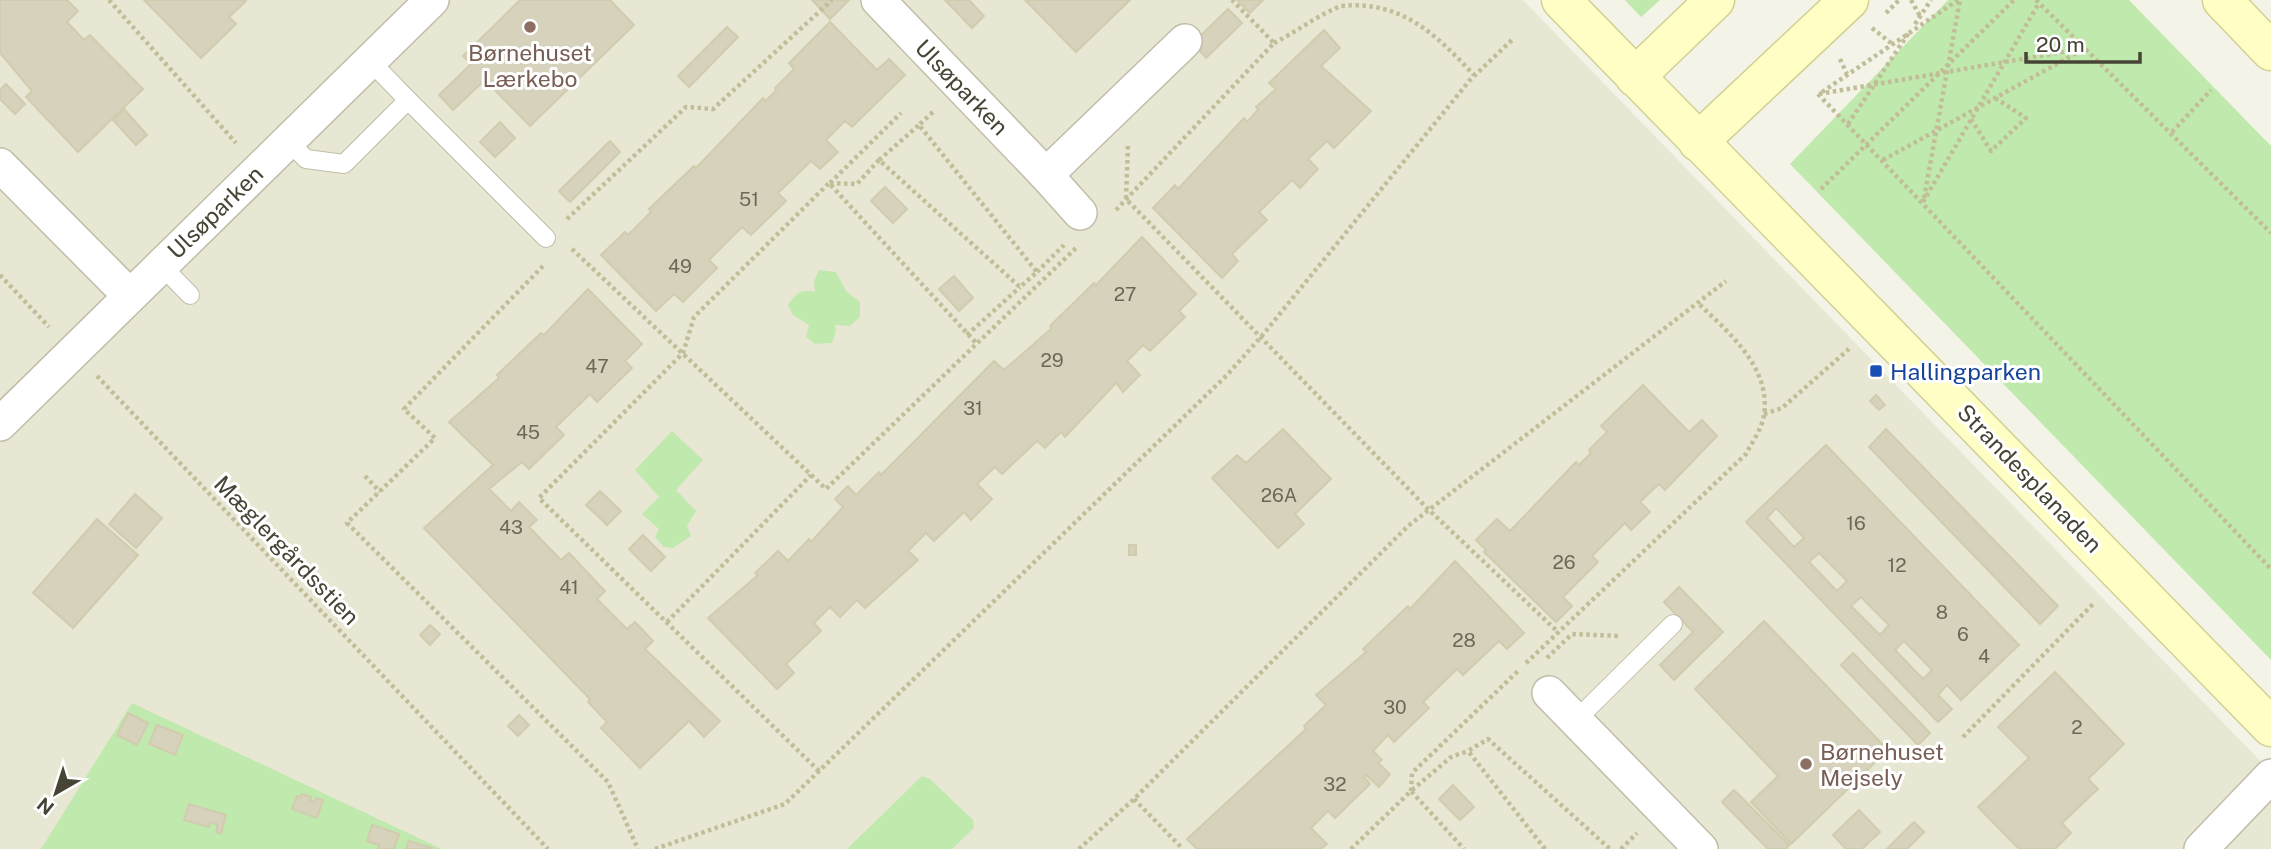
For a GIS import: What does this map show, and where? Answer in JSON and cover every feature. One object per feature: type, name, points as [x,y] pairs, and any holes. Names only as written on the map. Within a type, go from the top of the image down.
[{"type":"street","name":"Ulsøparken","points":[[0,424],[432,0]]},
{"type":"street","name":"Ulsøparken","points":[[877,0],[1046,174],[1086,227]]},
{"type":"street","name":"Strandesplanaden","points":[[1560,0],[1878,322],[2271,727]]},
{"type":"street","points":[[1635,77],[1715,0]]},
{"type":"street","points":[[2222,0],[2271,51]]},
{"type":"street","points":[[1698,142],[1860,14]]},
{"type":"street","points":[[1046,174],[1185,41]]},
{"type":"street","points":[[0,165],[130,296]]},
{"type":"street","points":[[1549,693],[1701,849]]},
{"type":"street","points":[[2201,849],[2271,776]]},
{"type":"lane","points":[[371,62],[546,239]]},
{"type":"lane","points":[[288,141],[306,159],[344,164],[408,100]]},
{"type":"lane","points":[[161,265],[190,295]]},
{"type":"lane","points":[[1576,720],[1673,624]]},
{"type":"path","points":[[109,0],[259,169]]},
{"type":"path","points":[[546,239],[686,107],[713,109],[831,0]]},
{"type":"path","points":[[1232,0],[1274,43]]},
{"type":"path","points":[[1911,0],[1920,16]]},
{"type":"path","points":[[1849,124],[1931,0]]},
{"type":"path","points":[[1818,94],[1913,28],[1959,0]]},
{"type":"path","points":[[1923,202],[1959,0]]},
{"type":"path","points":[[1821,189],[1869,145],[2014,0]]},
{"type":"path","points":[[967,335],[1086,227],[1126,199],[1274,43],[1342,6],[1356,2],[1384,1],[1393,4]]},
{"type":"path","points":[[1923,202],[2037,1],[2271,233]]},
{"type":"path","points":[[1409,11],[1474,75]]},
{"type":"path","points":[[1860,14],[1891,43]]},
{"type":"path","points":[[655,849],[785,804],[1227,375],[1474,75],[1514,38]]},
{"type":"path","points":[[1818,94],[1945,70],[2086,48]]},
{"type":"path","points":[[1883,160],[2086,48]]},
{"type":"path","points":[[830,183],[857,184],[879,160],[962,86]]},
{"type":"path","points":[[2172,132],[2211,90]]},
{"type":"path","points":[[1818,94],[2271,569]]},
{"type":"path","points":[[1971,119],[1991,151],[2026,118],[1995,97]]},
{"type":"path","points":[[819,771],[539,498],[682,353],[694,317],[901,113]]},
{"type":"path","points":[[1110,113],[1129,134],[1126,199],[1428,509],[1558,632]]},
{"type":"path","points":[[919,125],[1037,272]]},
{"type":"path","points":[[879,160],[1020,287]]},
{"type":"path","points":[[830,183],[977,344]]},
{"type":"path","points":[[546,239],[566,243],[826,489],[977,344],[1086,227]]},
{"type":"path","points":[[566,243],[404,409],[435,438],[347,523],[608,782],[638,849]]},
{"type":"path","name":"Mæglergårdsstien","points":[[0,275],[548,849]]},
{"type":"path","points":[[1079,849],[1134,799],[1428,509],[1726,281]]},
{"type":"path","points":[[1464,849],[1411,791],[1412,773],[1746,454],[1764,414],[1761,380],[1751,359],[1699,303]]},
{"type":"path","points":[[1764,414],[1782,408],[1878,322]]},
{"type":"path","points":[[365,475],[380,492]]},
{"type":"path","points":[[667,622],[811,475]]},
{"type":"path","points":[[1963,737],[2123,574]]},
{"type":"path","points":[[1549,693],[1538,667],[1572,634],[1659,638]]},
{"type":"path","points":[[1351,849],[1451,757],[1488,739],[1610,849]]},
{"type":"path","points":[[1468,751],[1545,849]]},
{"type":"path","points":[[1134,799],[1183,849]]},
{"type":"shaded area","points":[[0,0],[1523,0],[2271,772],[2271,849],[0,849]]},
{"type":"green space","points":[[1625,0],[1660,0],[1641,17]]},
{"type":"green space","points":[[1948,0],[2129,0],[2271,146],[2271,660],[1790,164]]},
{"type":"green space","points":[[819,270],[836,272],[846,291],[860,302],[860,317],[850,326],[835,325],[832,343],[815,344],[806,337],[809,325],[793,315],[788,305],[799,293],[815,292],[814,281]]},
{"type":"green space","points":[[672,431],[703,460],[676,490],[696,511],[687,526],[691,536],[673,548],[664,547],[655,537],[659,529],[642,514],[659,497],[635,470]]},
{"type":"green space","points":[[132,703],[442,849],[41,849]]},
{"type":"green space","points":[[922,776],[930,779],[973,820],[974,828],[952,849],[847,849]]},
{"type":"building","points":[[0,0],[67,0],[78,11],[67,22],[84,40],[90,35],[143,89],[78,152],[26,97],[32,91],[0,53]]},
{"type":"building","points":[[144,0],[246,1],[229,17],[236,24],[201,58]]},
{"type":"building","points":[[520,0],[610,0],[634,25],[530,126],[485,80],[453,110],[439,95],[471,64],[463,56]]},
{"type":"building","points":[[812,0],[849,0],[830,19]]},
{"type":"building","points":[[945,0],[969,0],[984,16],[972,28]]},
{"type":"building","points":[[1025,0],[1130,0],[1076,52]]},
{"type":"building","points":[[1237,0],[1263,0],[1250,13]]},
{"type":"building","points":[[1228,9],[1242,23],[1206,58],[1193,43]]},
{"type":"building","points":[[830,22],[877,70],[889,59],[905,75],[852,127],[845,121],[826,140],[838,152],[820,169],[811,161],[778,193],[786,201],[751,235],[742,227],[709,260],[717,268],[683,302],[674,294],[656,311],[601,255],[625,232],[628,235],[651,212],[649,209],[694,166],[696,168],[763,98],[765,101],[776,91],[775,88],[794,69],[789,63]]},
{"type":"building","points":[[727,27],[738,37],[689,87],[678,76]]},
{"type":"building","points":[[1324,30],[1340,48],[1321,66],[1371,111],[1334,148],[1327,141],[1308,159],[1318,169],[1300,188],[1292,180],[1259,212],[1267,220],[1232,254],[1238,261],[1222,278],[1153,208],[1175,185],[1178,189],[1244,118],[1247,122],[1258,110],[1256,107],[1276,89],[1269,83]]},
{"type":"building","points":[[6,84],[25,104],[15,114],[0,99],[0,90]]},
{"type":"building","points":[[124,109],[147,135],[136,145],[113,120]]},
{"type":"building","points":[[500,122],[515,138],[495,157],[480,142]]},
{"type":"building","points":[[610,141],[620,152],[570,202],[559,191]]},
{"type":"building","points":[[885,187],[907,209],[893,223],[871,201]]},
{"type":"building","points":[[1142,237],[1196,294],[1179,311],[1185,317],[1150,351],[1143,345],[1127,361],[1140,375],[1123,392],[1116,383],[1065,437],[1061,432],[1045,448],[1037,441],[1002,474],[995,467],[977,484],[992,499],[971,520],[964,512],[934,541],[926,533],[908,551],[918,560],[865,608],[857,600],[840,617],[830,607],[814,623],[821,631],[786,664],[794,673],[777,689],[708,618],[758,575],[755,573],[778,551],[788,561],[809,539],[811,542],[843,507],[835,499],[848,486],[856,495],[879,472],[881,475],[994,361],[1004,370],[1052,328],[1050,326],[1094,283],[1096,285]]},
{"type":"building","points":[[954,276],[973,298],[959,311],[939,289]]},
{"type":"building","points":[[588,289],[642,344],[625,361],[632,368],[597,402],[590,394],[556,427],[564,435],[529,469],[522,462],[489,489],[511,511],[519,502],[537,520],[529,527],[561,560],[569,553],[605,591],[597,599],[627,629],[635,622],[653,641],[645,649],[720,721],[704,737],[689,721],[640,768],[601,728],[607,722],[588,702],[590,699],[424,528],[493,465],[449,422],[499,378],[497,375],[541,333],[544,335]]},
{"type":"building","points":[[1643,385],[1689,432],[1702,420],[1717,436],[1665,490],[1659,484],[1640,502],[1650,512],[1631,530],[1625,523],[1592,556],[1598,562],[1563,597],[1572,606],[1556,622],[1484,552],[1486,550],[1476,540],[1497,519],[1510,531],[1576,462],[1579,465],[1591,453],[1589,450],[1607,432],[1601,426]]},
{"type":"building","points":[[1876,395],[1885,405],[1879,410],[1870,401]]},
{"type":"building","points":[[1283,429],[1331,479],[1295,514],[1304,524],[1278,548],[1212,478],[1237,455],[1246,463]]},
{"type":"building","points":[[1886,429],[2058,606],[2040,624],[1869,447]]},
{"type":"building","points":[[1826,445],[2019,645],[1961,700],[1947,685],[1938,695],[1952,709],[1938,722],[1746,522]],"holes":[[[1776,508],[1804,538],[1794,547],[1767,518]],[[1819,553],[1847,581],[1837,591],[1809,562]],[[1861,597],[1889,625],[1880,635],[1851,606]],[[1904,641],[1932,670],[1923,679],[1895,650]]]},
{"type":"building","points":[[600,491],[621,511],[607,525],[586,505]]},
{"type":"building","points":[[135,494],[162,518],[136,548],[109,524]]},
{"type":"building","points":[[97,519],[138,555],[73,628],[33,593]]},
{"type":"building","points":[[643,535],[665,557],[651,571],[629,549]]},
{"type":"building","points":[[1129,545],[1136,545],[1136,555],[1129,555]]},
{"type":"building","points":[[1455,561],[1524,633],[1507,649],[1499,641],[1463,675],[1457,669],[1423,702],[1429,708],[1394,742],[1388,735],[1373,751],[1382,760],[1378,763],[1390,774],[1379,787],[1366,775],[1364,777],[1370,784],[1335,818],[1328,811],[1311,828],[1327,844],[1321,849],[1197,849],[1187,839],[1306,729],[1304,726],[1326,705],[1316,695],[1366,652],[1363,649],[1408,606],[1410,609]]},
{"type":"building","points":[[1679,587],[1723,632],[1674,680],[1660,665],[1693,632],[1664,602]]},
{"type":"building","points":[[1764,621],[1888,750],[1791,844],[1751,802],[1778,776],[1695,689]]},
{"type":"building","points":[[430,625],[440,634],[430,645],[420,635]]},
{"type":"building","points":[[1853,653],[1930,733],[1918,745],[1841,665]]},
{"type":"building","points":[[2055,672],[2124,744],[2088,779],[2098,789],[2062,823],[2071,833],[2055,849],[2019,849],[1978,807],[2029,758],[1998,727]]},
{"type":"building","points":[[128,713],[148,723],[137,745],[117,735]]},
{"type":"building","points":[[519,715],[529,725],[518,736],[508,726]]},
{"type":"building","points":[[157,725],[183,735],[175,755],[149,744]]},
{"type":"building","points":[[1453,785],[1474,807],[1460,820],[1439,799]]},
{"type":"building","points":[[1734,790],[1789,845],[1786,849],[1768,849],[1722,802]]},
{"type":"building","points":[[302,794],[311,797],[310,801],[315,802],[316,798],[323,800],[317,818],[292,809],[297,796],[301,797]]},
{"type":"building","points":[[189,804],[226,815],[221,834],[216,832],[218,825],[210,822],[209,827],[184,820]]},
{"type":"building","points":[[1859,810],[1880,832],[1862,849],[1846,849],[1833,835]]},
{"type":"building","points":[[1914,822],[1924,832],[1907,849],[1887,849]]},
{"type":"building","points":[[372,825],[399,834],[394,849],[378,849],[379,845],[367,841]]},
{"type":"building","points":[[409,841],[432,848],[432,849],[406,849]]},
{"type":"place","name":"Børnehuset Lærkebo","points":[[530,27]]},
{"type":"place","name":"Hallingparken","points":[[1876,371]]},
{"type":"place","name":"Børnehuset Mejsely","points":[[1806,764]]}]
